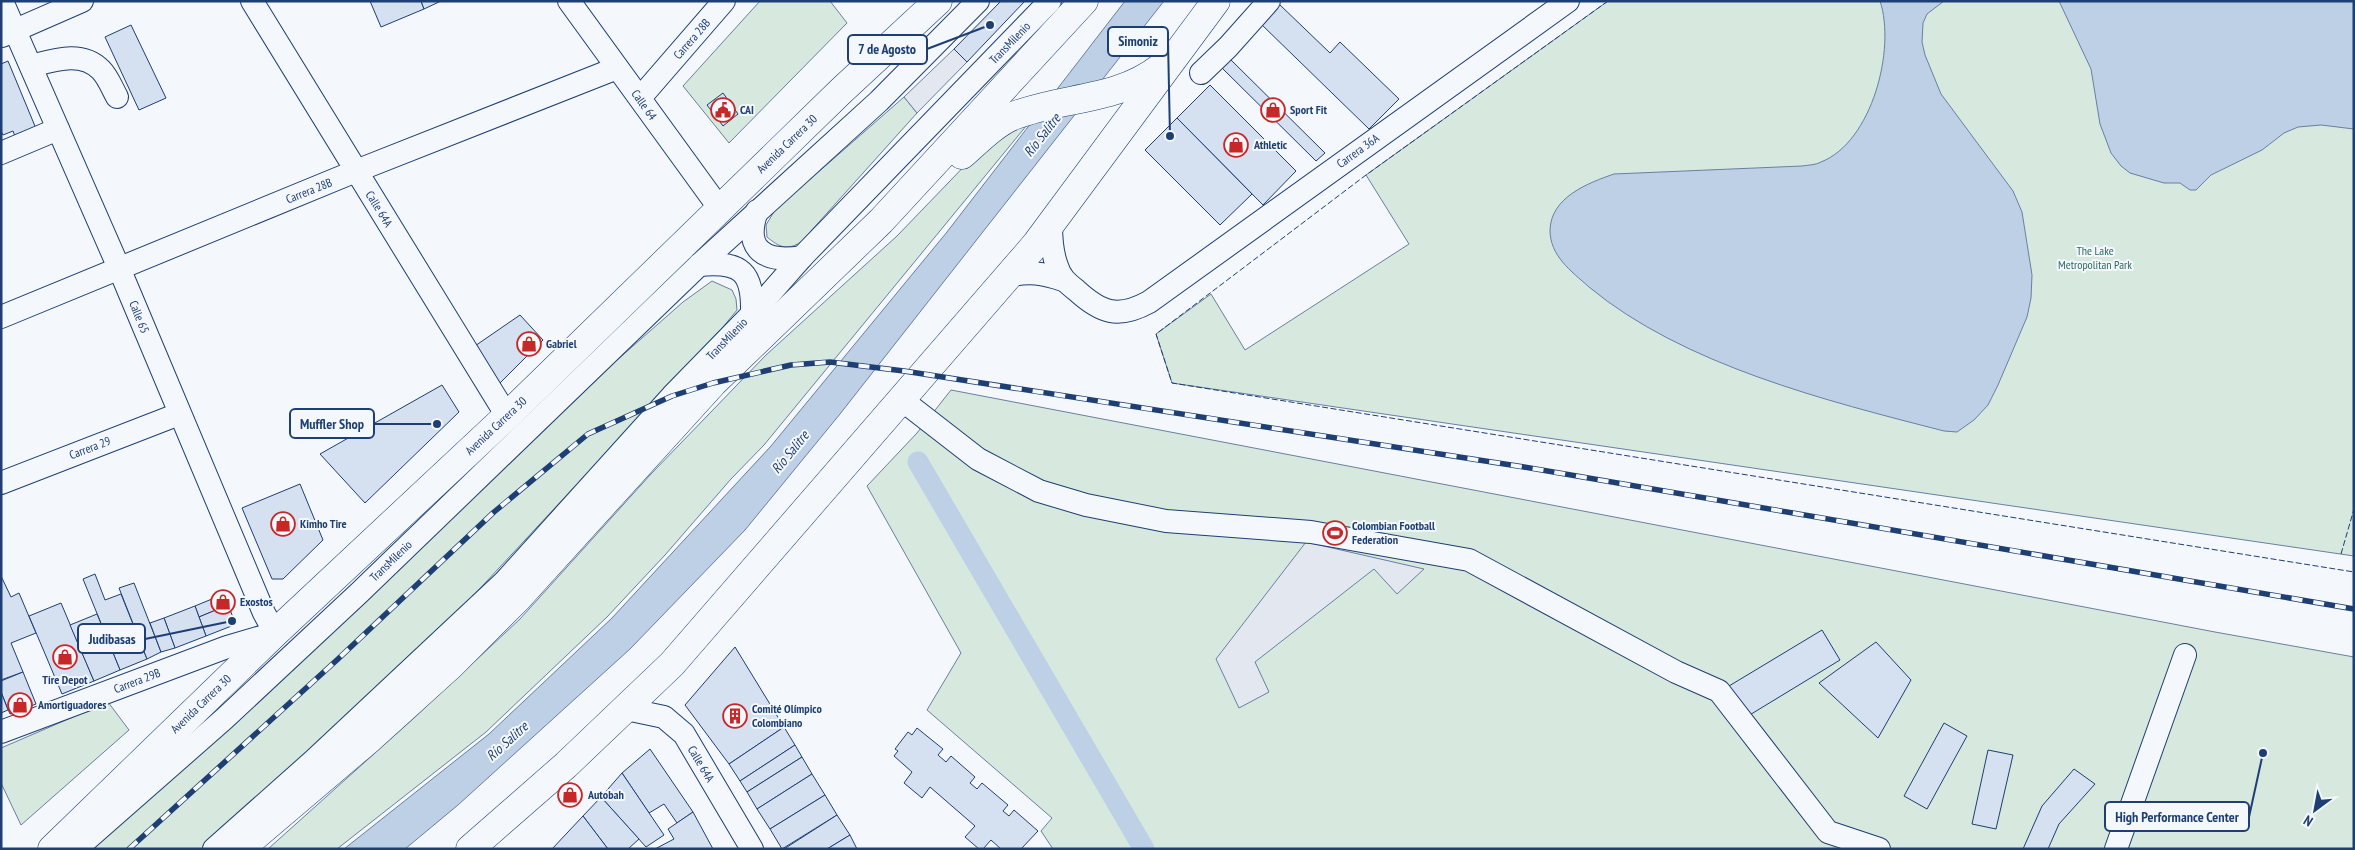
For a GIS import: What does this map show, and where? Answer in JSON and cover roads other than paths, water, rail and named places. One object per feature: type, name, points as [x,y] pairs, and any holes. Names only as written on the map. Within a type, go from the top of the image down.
[{"type":"highway","name":"Avenida Carrera 30","points":[[52,849],[275,633],[507,416],[841,91],[938,1]]},
{"type":"highway","points":[[240,849],[367,741],[451,665],[518,598],[713,383],[881,221],[1084,1]]},
{"type":"highway","points":[[470,849],[626,709],[672,664],[902,400],[1051,224],[1216,1]]},
{"type":"highway","points":[[881,221],[999,124],[1011,117],[1116,91],[1144,79],[1177,54]]},
{"type":"street","name":"Calle 65","points":[[2,1],[8,33],[31,66],[119,268],[264,613],[275,633]]},
{"type":"street","points":[[8,33],[82,1]]},
{"type":"street","name":"Calle 64A","points":[[252,1],[507,416]]},
{"type":"street","name":"Calle 64","points":[[569,1],[720,209]]},
{"type":"street","name":"Carrera 28B","points":[[640,98],[724,1]]},
{"type":"street","name":"TransMilenio","points":[[76,849],[224,719],[359,593],[756,211],[879,101],[978,1]]},
{"type":"street","name":"TransMilenio","points":[[214,849],[313,761],[504,582],[672,396],[752,314],[802,257],[1050,1]]},
{"type":"street","points":[[1201,73],[1228,47],[1269,1]]},
{"type":"street","name":"Carrera 36A","points":[[1063,280],[1091,304],[1105,310],[1118,313],[1135,310],[1149,302],[1568,1]]},
{"type":"street","points":[[31,66],[60,58],[88,60],[102,71],[117,97]]},
{"type":"street","name":"Carrera 28B","points":[[1,317],[356,171],[617,68]]},
{"type":"street","points":[[1,153],[58,129]]},
{"type":"street","points":[[756,211],[751,226],[754,240],[761,253],[771,258],[787,260],[802,257]]},
{"type":"street","points":[[1051,224],[1053,251],[1063,280]]},
{"type":"street","name":"TransMilenio","points":[[699,265],[720,263],[731,266],[749,280],[752,294],[752,314]]},
{"type":"street","points":[[1008,276],[1034,272],[1044,273],[1063,280]]},
{"type":"street","points":[[902,400],[978,459],[1039,491],[1086,505],[1166,521],[1311,532],[1469,560],[1676,672],[1719,691],[1828,832],[1879,849]]},
{"type":"street","name":"Carrera 29","points":[[1,483],[179,414]]},
{"type":"street","name":"Carrera 29B","points":[[1,732],[227,647],[275,633]]},
{"type":"street","points":[[2116,849],[2186,655]]},
{"type":"street","name":"Calle 64A","points":[[626,709],[664,717],[684,734],[752,849]]},
{"type":"water","name":"Río Salitre","points":[[1125,1],[1164,1],[840,414],[745,530],[630,649],[458,805],[405,849],[344,849],[489,734],[612,618],[771,446],[947,232]]},
{"type":"water","points":[[1880,1],[1944,1],[1927,14],[1923,23],[1922,42],[1925,55],[1941,94],[2013,191],[2022,212],[2032,275],[2031,298],[2027,317],[1988,405],[1974,420],[1957,432],[1944,431],[1805,393],[1712,359],[1668,338],[1626,314],[1589,287],[1563,262],[1554,248],[1551,239],[1552,218],[1564,200],[1583,187],[1614,174],[1802,166],[1819,163],[1839,151],[1854,135],[1866,115],[1876,92],[1885,44],[1884,21]]},
{"type":"water","points":[[2059,1],[2354,1],[2354,129],[2321,125],[2298,127],[2284,133],[2262,150],[2211,175],[2196,190],[2190,190],[2180,183],[2164,183],[2130,173],[2121,166],[2111,153],[2100,124],[2091,69]]},
{"type":"waterway","points":[[918,462],[1144,849]]},
{"type":"railway","points":[[129,849],[338,659],[494,512],[588,434],[672,396],[713,383],[791,365],[830,362],[904,371],[1524,467],[2354,609]]},
{"type":"place","name":"7 de Agosto","points":[[990,25]]},
{"type":"place","name":"CAI","points":[[723,110]]},
{"type":"place","name":"Sport Fit","points":[[1273,110]]},
{"type":"place","name":"Simoniz","points":[[1170,136]]},
{"type":"place","name":"Athletic","points":[[1236,145]]},
{"type":"place","name":"Gabriel","points":[[529,344]]},
{"type":"place","name":"Muffler Shop","points":[[437,424]]},
{"type":"place","name":"Kimho Tire","points":[[283,524]]},
{"type":"place","name":"Colombian Football Federation","points":[[1335,533]]},
{"type":"place","name":"Exostos","points":[[223,602]]},
{"type":"place","name":"Judibasas","points":[[232,621]]},
{"type":"place","name":"Tire Depot","points":[[65,657]]},
{"type":"place","name":"Amortiguadores","points":[[20,705]]},
{"type":"place","name":"Comité Olímpico Colombiano","points":[[735,716]]},
{"type":"place","name":"High Performance Center","points":[[2263,753]]},
{"type":"place","name":"Autobah","points":[[570,795]]},
{"type":"park label","name":"The Lake Metropolitan Park","points":[[2095,258]]}]
